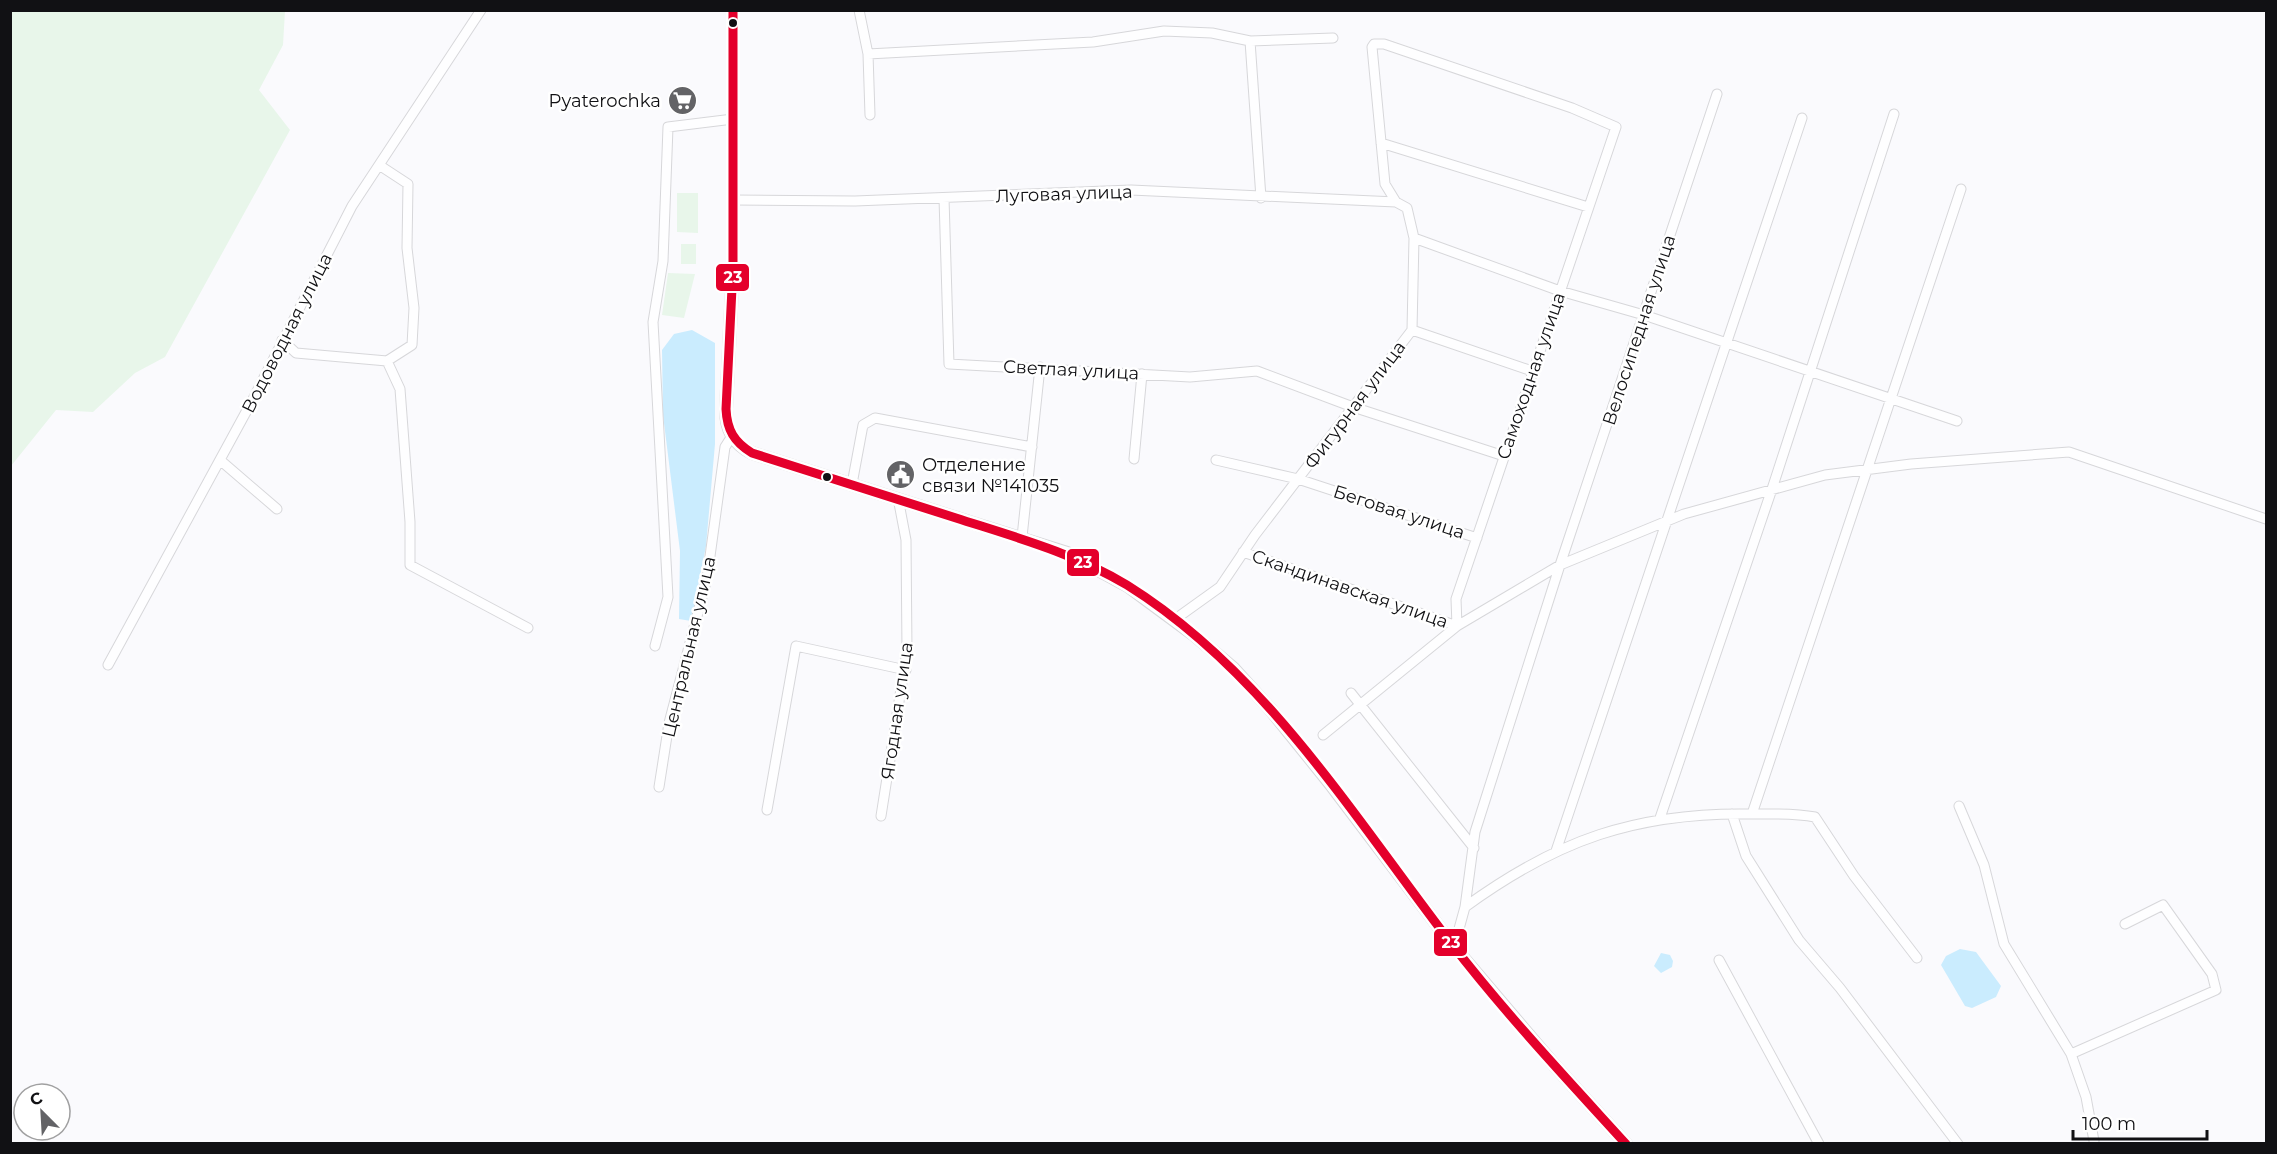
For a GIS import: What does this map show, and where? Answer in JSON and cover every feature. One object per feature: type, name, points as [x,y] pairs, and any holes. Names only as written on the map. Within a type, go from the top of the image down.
[{"type":"street","name":"Водоводная улица","points":[[108,665],[220,460],[352,206],[481,10]]},
{"type":"street","points":[[733,10],[733,268],[726,409],[728,427],[732,436],[752,453],[1022,537],[1095,566],[1128,586],[1211,649],[1252,688],[1329,782],[1454,947],[1555,1066],[1626,1143]]},
{"type":"street","points":[[859,10],[868,54],[870,115]]},
{"type":"street","points":[[868,54],[1093,42],[1164,31],[1212,33],[1250,41],[1332,38]]},
{"type":"street","points":[[1250,41],[1261,198]]},
{"type":"street","name":"Самоходная улица","points":[[1374,44],[1384,44],[1572,108],[1616,127],[1456,599],[1457,626]]},
{"type":"street","name":"Фигурная улица","points":[[1174,620],[1220,587],[1298,479],[1412,330],[1414,238],[1407,207],[1396,202],[1385,184],[1372,47],[1374,44]]},
{"type":"street","name":"Велосипедная улица","points":[[1454,947],[1465,907],[1475,832],[1560,565],[1717,94]]},
{"type":"street","points":[[1660,818],[1772,489],[1894,114]]},
{"type":"street","points":[[1556,851],[1802,118]]},
{"type":"street","points":[[655,646],[668,597],[653,322],[663,261],[668,127],[732,119]]},
{"type":"street","points":[[1381,143],[1588,207]]},
{"type":"street","points":[[282,340],[296,353],[387,361],[412,345],[414,308],[407,248],[408,184],[379,165]]},
{"type":"street","points":[[1752,814],[1865,470],[1961,189]]},
{"type":"street","name":"Луговая улица","points":[[733,200],[855,201],[1131,190],[1261,198],[1396,202]]},
{"type":"street","name":"Светлая улица","points":[[944,198],[949,364],[1040,367],[1190,377],[1257,371],[1353,407],[1504,456]]},
{"type":"street","points":[[1414,238],[1560,291],[1644,315],[1957,421]]},
{"type":"street","points":[[1412,330],[1533,371]]},
{"type":"street","points":[[387,361],[400,388],[410,522],[410,565],[528,628]]},
{"type":"street","points":[[1022,537],[1040,367]]},
{"type":"street","points":[[1134,459],[1142,374]]},
{"type":"street","points":[[852,484],[863,425],[875,418],[1032,447]]},
{"type":"street","name":"Центральная улица","points":[[659,787],[669,723],[707,578],[725,447],[732,436]]},
{"type":"street","points":[[1323,735],[1457,626],[1560,565],[1667,521],[1825,475],[2069,452],[2266,519]]},
{"type":"street","points":[[220,460],[278,509]]},
{"type":"street","name":"Беговая улица","points":[[1216,460],[1298,479],[1477,538]]},
{"type":"street","name":"Ягодная улица","points":[[881,816],[906,670],[906,540],[897,498]]},
{"type":"street","name":"Скандинавская улица","points":[[1244,552],[1457,626]]},
{"type":"street","points":[[767,810],[796,646],[906,670]]},
{"type":"street","points":[[1351,693],[1474,848]]},
{"type":"street","points":[[1959,806],[1984,865],[2004,944],[2071,1054],[2086,1097],[2093,1143]]},
{"type":"street","points":[[1732,813],[1746,856],[1799,940],[1840,988],[1958,1143]]},
{"type":"street","points":[[1465,907],[1492,888],[1556,851],[1591,837],[1660,818],[1732,813],[1815,817],[1854,876],[1917,958]]},
{"type":"street","points":[[2071,1054],[2216,990],[2212,974],[2163,905],[2125,924]]},
{"type":"street","points":[[1719,960],[1819,1143]]},
{"type":"shaded area","points":[[11,10],[285,11],[283,45],[259,90],[290,130],[165,357],[135,373],[93,412],[56,410],[11,466]]},
{"type":"shaded area","points":[[677,193],[698,193],[698,233],[677,232]]},
{"type":"shaded area","points":[[681,244],[696,244],[696,264],[681,264]]},
{"type":"shaded area","points":[[668,273],[695,274],[684,318],[662,315]]},
{"type":"water","points":[[692,330],[715,343],[715,444],[706,546],[691,621],[679,619],[680,551],[663,415],[662,350],[674,334]]},
{"type":"water","points":[[1960,949],[1976,952],[2001,986],[1996,997],[1972,1008],[1965,1006],[1941,965],[1946,956]]},
{"type":"water","points":[[1661,953],[1670,955],[1673,961],[1672,967],[1661,973],[1654,966]]},
{"type":"transit line","name":"23","points":[[733,10],[733,268],[726,409],[728,423],[736,440],[752,453],[1065,555],[1127,585],[1177,620],[1265,703],[1342,797],[1451,943],[1493,995],[1626,1144]]},
{"type":"place","name":"Pyaterochka","points":[[682,101]]},
{"type":"place","name":"Отделение связи №141035","points":[[901,475]]}]
